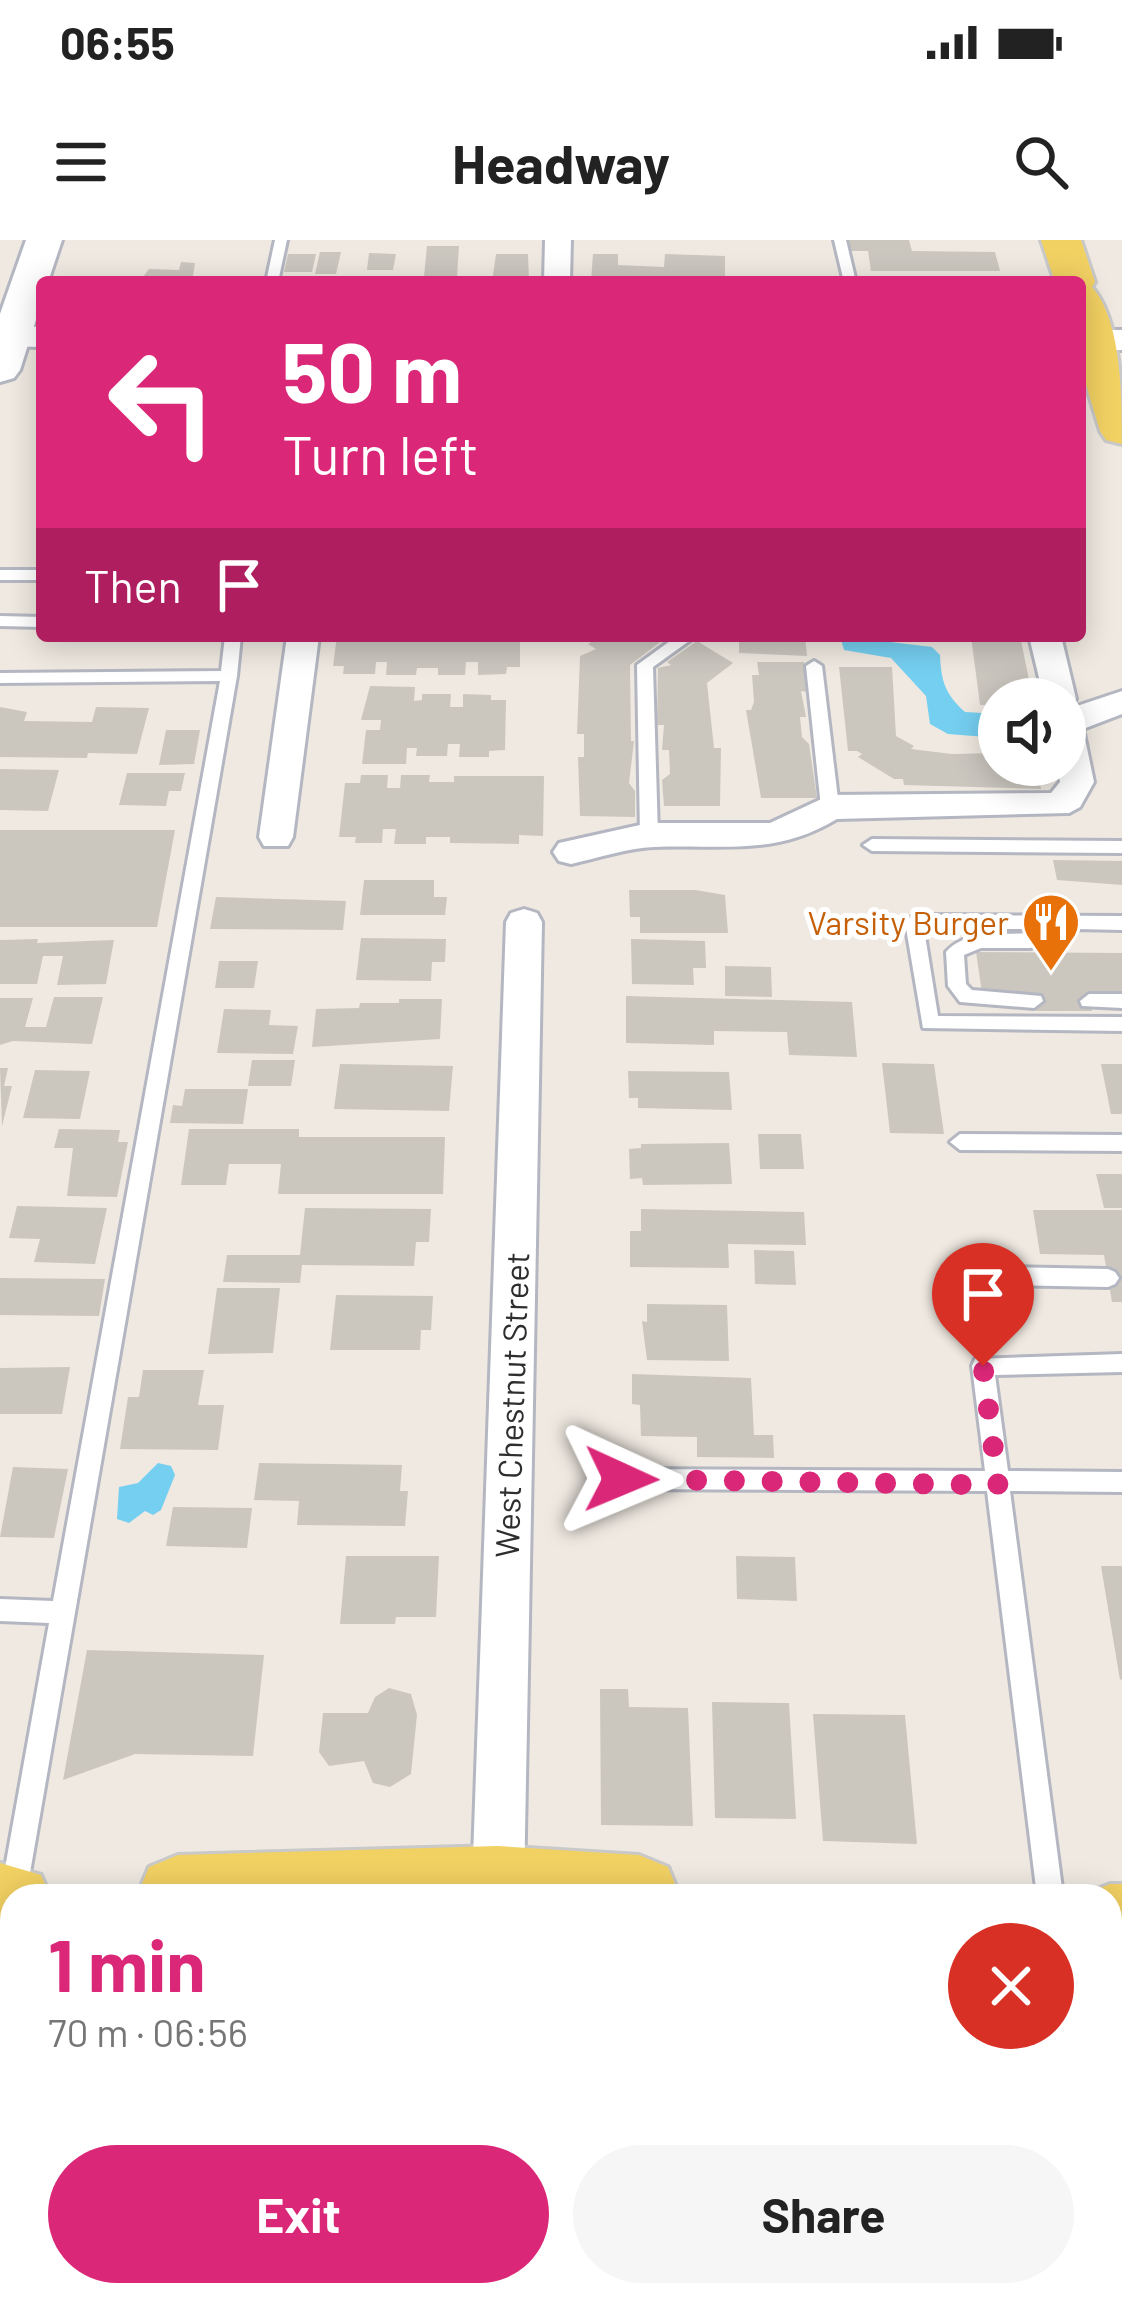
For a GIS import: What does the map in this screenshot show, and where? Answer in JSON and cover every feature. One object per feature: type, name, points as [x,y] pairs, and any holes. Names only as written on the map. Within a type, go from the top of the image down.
[{"type":"main road","points":[[14,345],[44,240]]},
{"type":"main road","points":[[1061,240],[1073,276]]},
{"type":"main road","points":[[1086,315],[1122,431]]},
{"type":"street","points":[[557,276],[559,240]]},
{"type":"street","points":[[276,838],[302,642]]},
{"type":"street","points":[[1046,642],[1055,678]]},
{"type":"street","points":[[1086,715],[1122,702]]},
{"type":"street","points":[[1086,730],[1118,741]]},
{"type":"street","points":[[571,852],[649,835],[770,835],[797,827],[830,807],[1057,805],[1068,799],[1075,786]]},
{"type":"street","name":"West Chestnut Street","points":[[498,1884],[524,922]]},
{"type":"lane","points":[[273,276],[280,240]]},
{"type":"lane","points":[[840,240],[849,276]]},
{"type":"lane","points":[[0,575],[36,575]]},
{"type":"lane","points":[[0,621],[36,622]]},
{"type":"lane","points":[[16,1884],[230,676],[232,642]]},
{"type":"lane","points":[[649,835],[645,664],[679,642]]},
{"type":"lane","points":[[814,666],[830,807]]},
{"type":"lane","points":[[0,678],[230,676]]},
{"type":"lane","points":[[872,845],[1122,847]]},
{"type":"lane","points":[[1122,923],[914,922],[930,1023],[1122,1024]]},
{"type":"lane","points":[[1034,1001],[967,997],[957,986],[955,952],[965,943],[1029,942],[1052,932],[1122,933]]},
{"type":"lane","points":[[1089,1001],[1122,1001]]},
{"type":"lane","points":[[960,1142],[1122,1143]]},
{"type":"lane","points":[[958,1276],[1108,1278]]},
{"type":"lane","points":[[1048,1884],[983,1366],[1122,1364]]},
{"type":"lane","points":[[621,1479],[998,1485],[1122,1482]]},
{"type":"lane","points":[[0,1610],[64,1612]]},
{"type":"water","points":[[842,642],[932,647],[940,655],[945,686],[953,699],[965,712],[978,713],[978,736],[948,734],[930,724],[926,696],[891,658],[844,650]]},
{"type":"water","points":[[158,1463],[171,1466],[175,1475],[161,1510],[153,1515],[145,1511],[129,1523],[117,1519],[119,1487],[138,1483]]},
{"type":"building","points":[[846,240],[909,240],[912,251],[995,252],[1000,271],[871,271],[868,251],[848,251]]},
{"type":"building","points":[[427,246],[459,246],[457,276],[424,276]]},
{"type":"building","points":[[320,252],[341,252],[336,274],[315,274]]},
{"type":"building","points":[[369,253],[396,254],[393,270],[367,270]]},
{"type":"building","points":[[288,254],[316,254],[312,272],[284,272]]},
{"type":"building","points":[[496,254],[528,254],[529,276],[493,276]]},
{"type":"building","points":[[593,254],[618,254],[618,265],[664,267],[665,254],[725,256],[725,276],[591,276]]},
{"type":"building","points":[[181,262],[195,263],[193,276],[144,276],[149,269],[179,270]]},
{"type":"building","points":[[336,642],[520,642],[520,667],[507,667],[506,674],[478,675],[478,662],[466,662],[465,675],[438,675],[438,668],[417,668],[416,675],[386,675],[387,662],[376,662],[375,674],[343,674],[344,666],[333,666]]},
{"type":"building","points":[[660,642],[630,665],[634,741],[629,783],[635,791],[635,817],[580,816],[578,757],[584,757],[584,734],[577,734],[580,656],[596,649],[588,644]]},
{"type":"building","points":[[699,642],[733,663],[707,683],[714,748],[721,748],[720,806],[664,806],[662,780],[670,774],[669,750],[662,750],[664,725],[657,725],[658,668],[671,665],[667,662]]},
{"type":"building","points":[[739,642],[806,642],[807,656],[739,653]]},
{"type":"building","points":[[972,642],[1021,642],[1029,678],[978,678],[978,690]]},
{"type":"building","points":[[757,662],[804,662],[807,692],[801,691],[806,717],[800,717],[817,798],[761,798],[746,710],[754,702],[752,675],[759,675]]},
{"type":"building","points":[[839,667],[892,667],[896,736],[914,746],[911,749],[978,753],[978,786],[1041,789],[904,785],[903,779],[894,779],[858,757],[862,754],[848,751]]},
{"type":"building","points":[[370,686],[415,687],[414,701],[422,700],[422,694],[451,694],[450,707],[463,707],[463,694],[506,700],[505,750],[489,751],[489,757],[459,757],[460,744],[448,744],[447,756],[416,756],[417,748],[407,748],[406,764],[362,764],[366,730],[380,730],[381,720],[361,720]]},
{"type":"building","points":[[0,707],[27,712],[24,721],[92,722],[96,707],[149,708],[137,754],[88,753],[87,758],[0,757]]},
{"type":"building","points":[[166,730],[200,730],[194,764],[159,765]]},
{"type":"building","points":[[0,769],[59,770],[48,811],[0,810]]},
{"type":"building","points":[[127,773],[185,773],[181,791],[169,791],[166,806],[119,805]]},
{"type":"building","points":[[361,775],[388,775],[387,788],[400,788],[401,775],[430,775],[429,782],[454,782],[454,776],[544,776],[543,836],[519,835],[519,844],[450,843],[450,837],[426,837],[426,844],[394,844],[396,829],[383,829],[382,843],[355,843],[356,837],[339,837],[345,783],[360,783]]},
{"type":"building","points":[[0,830],[175,830],[157,927],[0,927]]},
{"type":"building","points":[[1053,860],[1122,861],[1122,885],[1057,880]]},
{"type":"building","points":[[364,880],[434,880],[434,897],[447,897],[445,915],[360,915]]},
{"type":"building","points":[[629,890],[725,895],[728,933],[640,933],[640,917],[630,917]]},
{"type":"building","points":[[216,897],[346,901],[343,930],[210,929]]},
{"type":"building","points":[[361,938],[446,939],[445,962],[432,962],[431,981],[356,980]]},
{"type":"building","points":[[38,939],[37,943],[114,940],[106,984],[57,985],[63,956],[43,956],[37,984],[0,984],[0,940]]},
{"type":"building","points":[[631,939],[705,941],[706,968],[693,968],[694,985],[632,984]]},
{"type":"building","name":"Varsity Burger","points":[[976,952],[1122,953],[1122,994],[1088,994],[1092,1011],[1036,1011],[1032,993],[982,993]]},
{"type":"building","points":[[219,961],[258,961],[254,988],[215,988]]},
{"type":"building","points":[[725,966],[771,967],[772,997],[725,996]]},
{"type":"building","points":[[626,996],[852,1002],[857,1057],[789,1055],[787,1032],[714,1031],[714,1045],[626,1043]]},
{"type":"building","points":[[54,997],[103,997],[92,1044],[13,1041],[0,1045],[0,998],[33,998],[25,1027],[46,1027]]},
{"type":"building","points":[[399,999],[442,999],[440,1039],[312,1047],[316,1009],[359,1008],[360,1003],[399,1003]]},
{"type":"building","points":[[224,1009],[271,1010],[269,1025],[298,1026],[293,1054],[217,1053]]},
{"type":"building","points":[[252,1060],[295,1060],[291,1086],[248,1086]]},
{"type":"building","points":[[882,1063],[934,1064],[944,1134],[890,1133]]},
{"type":"building","points":[[340,1064],[453,1066],[449,1111],[334,1109]]},
{"type":"building","points":[[1101,1064],[1122,1064],[1122,1114],[1111,1114]]},
{"type":"building","points":[[0,1068],[8,1068],[4,1086],[12,1086],[2,1126]]},
{"type":"building","points":[[35,1070],[90,1071],[80,1119],[23,1118]]},
{"type":"building","points":[[628,1071],[729,1072],[732,1110],[638,1108],[638,1098],[629,1098]]},
{"type":"building","points":[[185,1089],[248,1089],[243,1124],[170,1123],[173,1105],[182,1106]]},
{"type":"building","points":[[59,1129],[120,1130],[118,1142],[128,1142],[117,1197],[67,1196],[73,1148],[54,1148]]},
{"type":"building","points":[[189,1129],[299,1129],[299,1137],[445,1137],[443,1194],[278,1194],[281,1164],[229,1164],[226,1185],[181,1185]]},
{"type":"building","points":[[758,1134],[801,1134],[804,1169],[760,1169]]},
{"type":"building","points":[[729,1143],[732,1184],[643,1185],[642,1178],[630,1179],[629,1149],[641,1148],[641,1144]]},
{"type":"building","points":[[1096,1174],[1122,1174],[1122,1208],[1104,1208]]},
{"type":"building","points":[[17,1206],[107,1208],[95,1264],[34,1262],[40,1239],[9,1238]]},
{"type":"building","points":[[305,1208],[431,1209],[429,1242],[416,1242],[414,1266],[302,1265],[300,1283],[223,1282],[227,1255],[300,1255]]},
{"type":"building","points":[[641,1209],[804,1212],[806,1245],[728,1244],[729,1268],[630,1267],[630,1231],[641,1231]]},
{"type":"building","points":[[1033,1210],[1122,1210],[1122,1302],[1112,1302],[1104,1255],[1040,1254]]},
{"type":"building","points":[[754,1250],[794,1251],[796,1285],[755,1284]]},
{"type":"building","points":[[0,1278],[105,1279],[99,1316],[0,1315]]},
{"type":"building","points":[[217,1288],[280,1288],[273,1353],[208,1354]]},
{"type":"building","points":[[336,1295],[433,1296],[431,1330],[421,1330],[420,1350],[330,1350]]},
{"type":"building","points":[[647,1304],[727,1305],[729,1361],[647,1360],[642,1321],[647,1322]]},
{"type":"building","points":[[70,1367],[62,1414],[0,1414],[0,1368]]},
{"type":"building","points":[[143,1370],[204,1370],[198,1405],[224,1405],[218,1450],[120,1449],[128,1397],[139,1397]]},
{"type":"building","points":[[632,1374],[751,1378],[754,1435],[773,1435],[774,1458],[697,1457],[697,1437],[641,1436],[640,1405],[632,1404]]},
{"type":"building","points":[[259,1463],[402,1465],[400,1491],[408,1491],[405,1526],[297,1525],[299,1501],[254,1500]]},
{"type":"building","points":[[13,1467],[68,1469],[54,1538],[0,1537]]},
{"type":"building","points":[[173,1507],[252,1508],[247,1548],[166,1546]]},
{"type":"building","points":[[346,1556],[439,1556],[436,1617],[396,1617],[395,1624],[340,1624]]},
{"type":"building","points":[[736,1556],[795,1557],[797,1601],[737,1599]]},
{"type":"building","points":[[1101,1566],[1122,1566],[1120,1680]]},
{"type":"building","points":[[87,1650],[264,1655],[253,1756],[135,1754],[63,1780]]},
{"type":"building","points":[[389,1688],[411,1694],[417,1715],[411,1774],[390,1787],[373,1783],[364,1761],[329,1766],[319,1752],[323,1713],[368,1713],[375,1697]]},
{"type":"building","points":[[600,1689],[628,1689],[629,1707],[688,1708],[693,1826],[601,1825]]},
{"type":"building","points":[[712,1702],[789,1703],[796,1819],[715,1818]]},
{"type":"building","points":[[813,1714],[905,1715],[917,1844],[823,1841]]},
{"type":"place","name":"Varsity Burger","points":[[1051,973]]},
{"type":"route","points":[[621,1479],[998,1485],[983,1366]]}]
